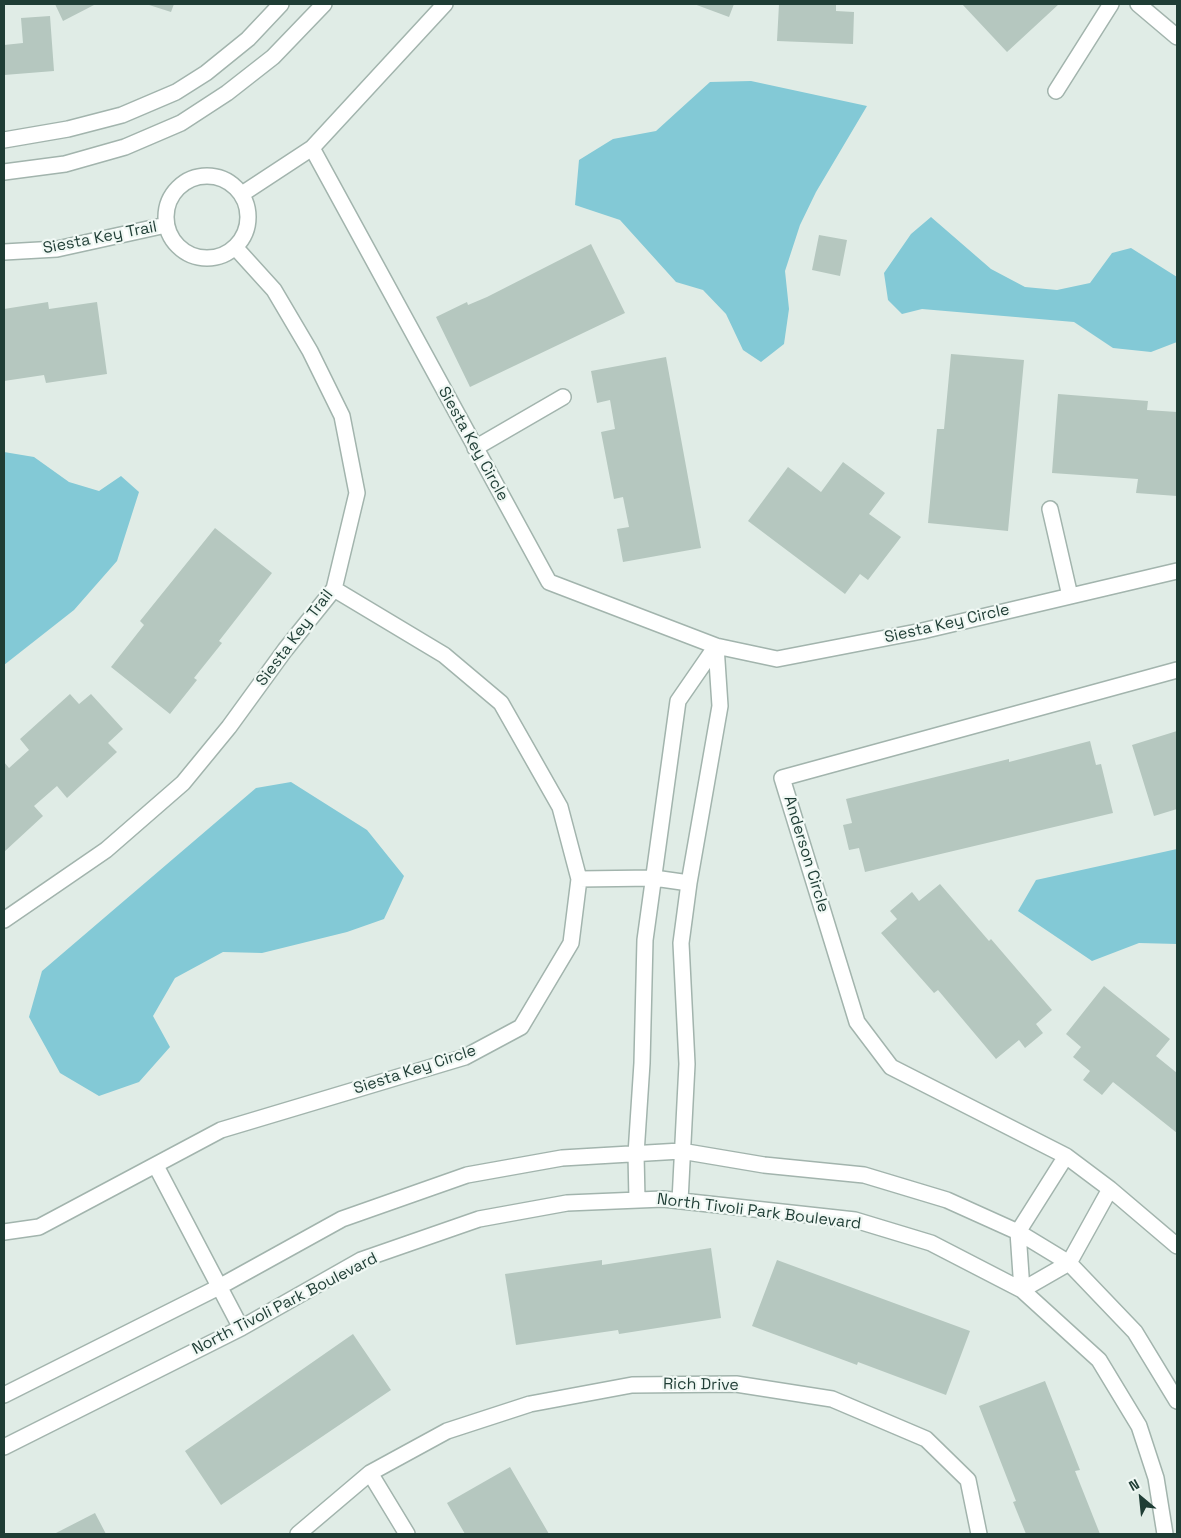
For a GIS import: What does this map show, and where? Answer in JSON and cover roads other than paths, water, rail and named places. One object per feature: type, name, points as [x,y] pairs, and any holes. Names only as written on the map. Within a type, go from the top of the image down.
[{"type":"street","points":[[4,140],[68,129],[122,115],[176,92],[206,73],[248,39],[281,4]]},
{"type":"street","points":[[4,172],[65,164],[125,147],[181,123],[227,93],[273,57],[324,4]]},
{"type":"street","points":[[242,194],[312,148],[445,4]]},
{"type":"street","points":[[1056,91],[1111,4]]},
{"type":"street","points":[[1138,4],[1177,37]]},
{"type":"street","name":"Siesta Key Circle","points":[[312,148],[549,582],[716,646],[777,659],[922,631],[1177,571]]},
{"type":"street","points":[[205,176],[219,177],[232,184],[242,194],[248,216],[242,238],[235,247],[213,258],[188,254],[170,237],[166,225],[166,211],[170,198],[179,187],[191,179],[205,176]]},
{"type":"street","name":"Siesta Key Trail","points":[[4,252],[57,249],[166,225]]},
{"type":"street","name":"Siesta Key Trail","points":[[4,920],[106,850],[183,783],[229,727],[285,650],[334,589],[357,493],[342,416],[310,351],[274,290],[235,247]]},
{"type":"street","points":[[475,448],[563,398]]},
{"type":"street","points":[[1050,509],[1070,596]]},
{"type":"street","name":"Siesta Key Circle","points":[[4,1232],[39,1227],[221,1130],[465,1057],[521,1027],[571,943],[579,879],[560,807],[501,703],[444,655],[334,589]]},
{"type":"street","points":[[637,1200],[636,1154],[642,1063],[645,940],[678,701],[716,646]]},
{"type":"street","points":[[680,1201],[681,1151],[687,1064],[681,943],[689,883],[720,706],[716,646]]},
{"type":"street","name":"Anderson Circle","points":[[1177,670],[782,778],[857,1022],[891,1067],[1066,1156],[1110,1189],[1177,1246]]},
{"type":"street","points":[[579,879],[654,878],[689,883]]},
{"type":"street","points":[[4,1395],[219,1288],[342,1218],[468,1175],[562,1158],[681,1151],[764,1165],[864,1175],[947,1200],[1018,1232],[1069,1263],[1135,1332],[1177,1401]]},
{"type":"street","points":[[1066,1156],[1018,1232],[1022,1290],[1069,1263],[1110,1189]]},
{"type":"street","points":[[156,1166],[241,1328]]},
{"type":"street","name":"North Tivoli Park Boulevard","points":[[4,1447],[241,1328],[361,1260],[479,1220],[567,1203],[663,1199],[855,1220],[931,1243],[1022,1290],[1099,1360],[1139,1426],[1156,1478],[1165,1534]]},
{"type":"street","name":"Rich Drive","points":[[298,1534],[370,1473],[447,1430],[530,1404],[632,1385],[736,1384],[832,1399],[926,1440],[968,1480],[979,1534]]},
{"type":"street","points":[[370,1473],[407,1534]]},
{"type":"water","points":[[751,81],[867,106],[816,192],[800,225],[785,271],[789,309],[784,344],[761,362],[743,350],[726,314],[703,290],[676,282],[620,220],[575,205],[579,160],[613,139],[656,131],[710,82]]},
{"type":"water","points":[[931,217],[991,269],[1025,287],[1057,290],[1090,283],[1112,253],[1131,248],[1177,277],[1177,342],[1151,352],[1113,348],[1074,322],[922,309],[902,314],[888,300],[884,273],[911,234]]},
{"type":"water","points":[[4,452],[34,457],[69,482],[99,491],[121,476],[139,492],[117,561],[74,610],[4,665]]},
{"type":"water","points":[[291,782],[367,830],[404,876],[384,919],[347,932],[262,953],[223,952],[175,978],[153,1016],[170,1047],[139,1082],[99,1096],[60,1073],[29,1017],[42,971],[256,788]]},
{"type":"water","points":[[1177,849],[1177,944],[1139,943],[1092,961],[1018,911],[1036,880]]}]
